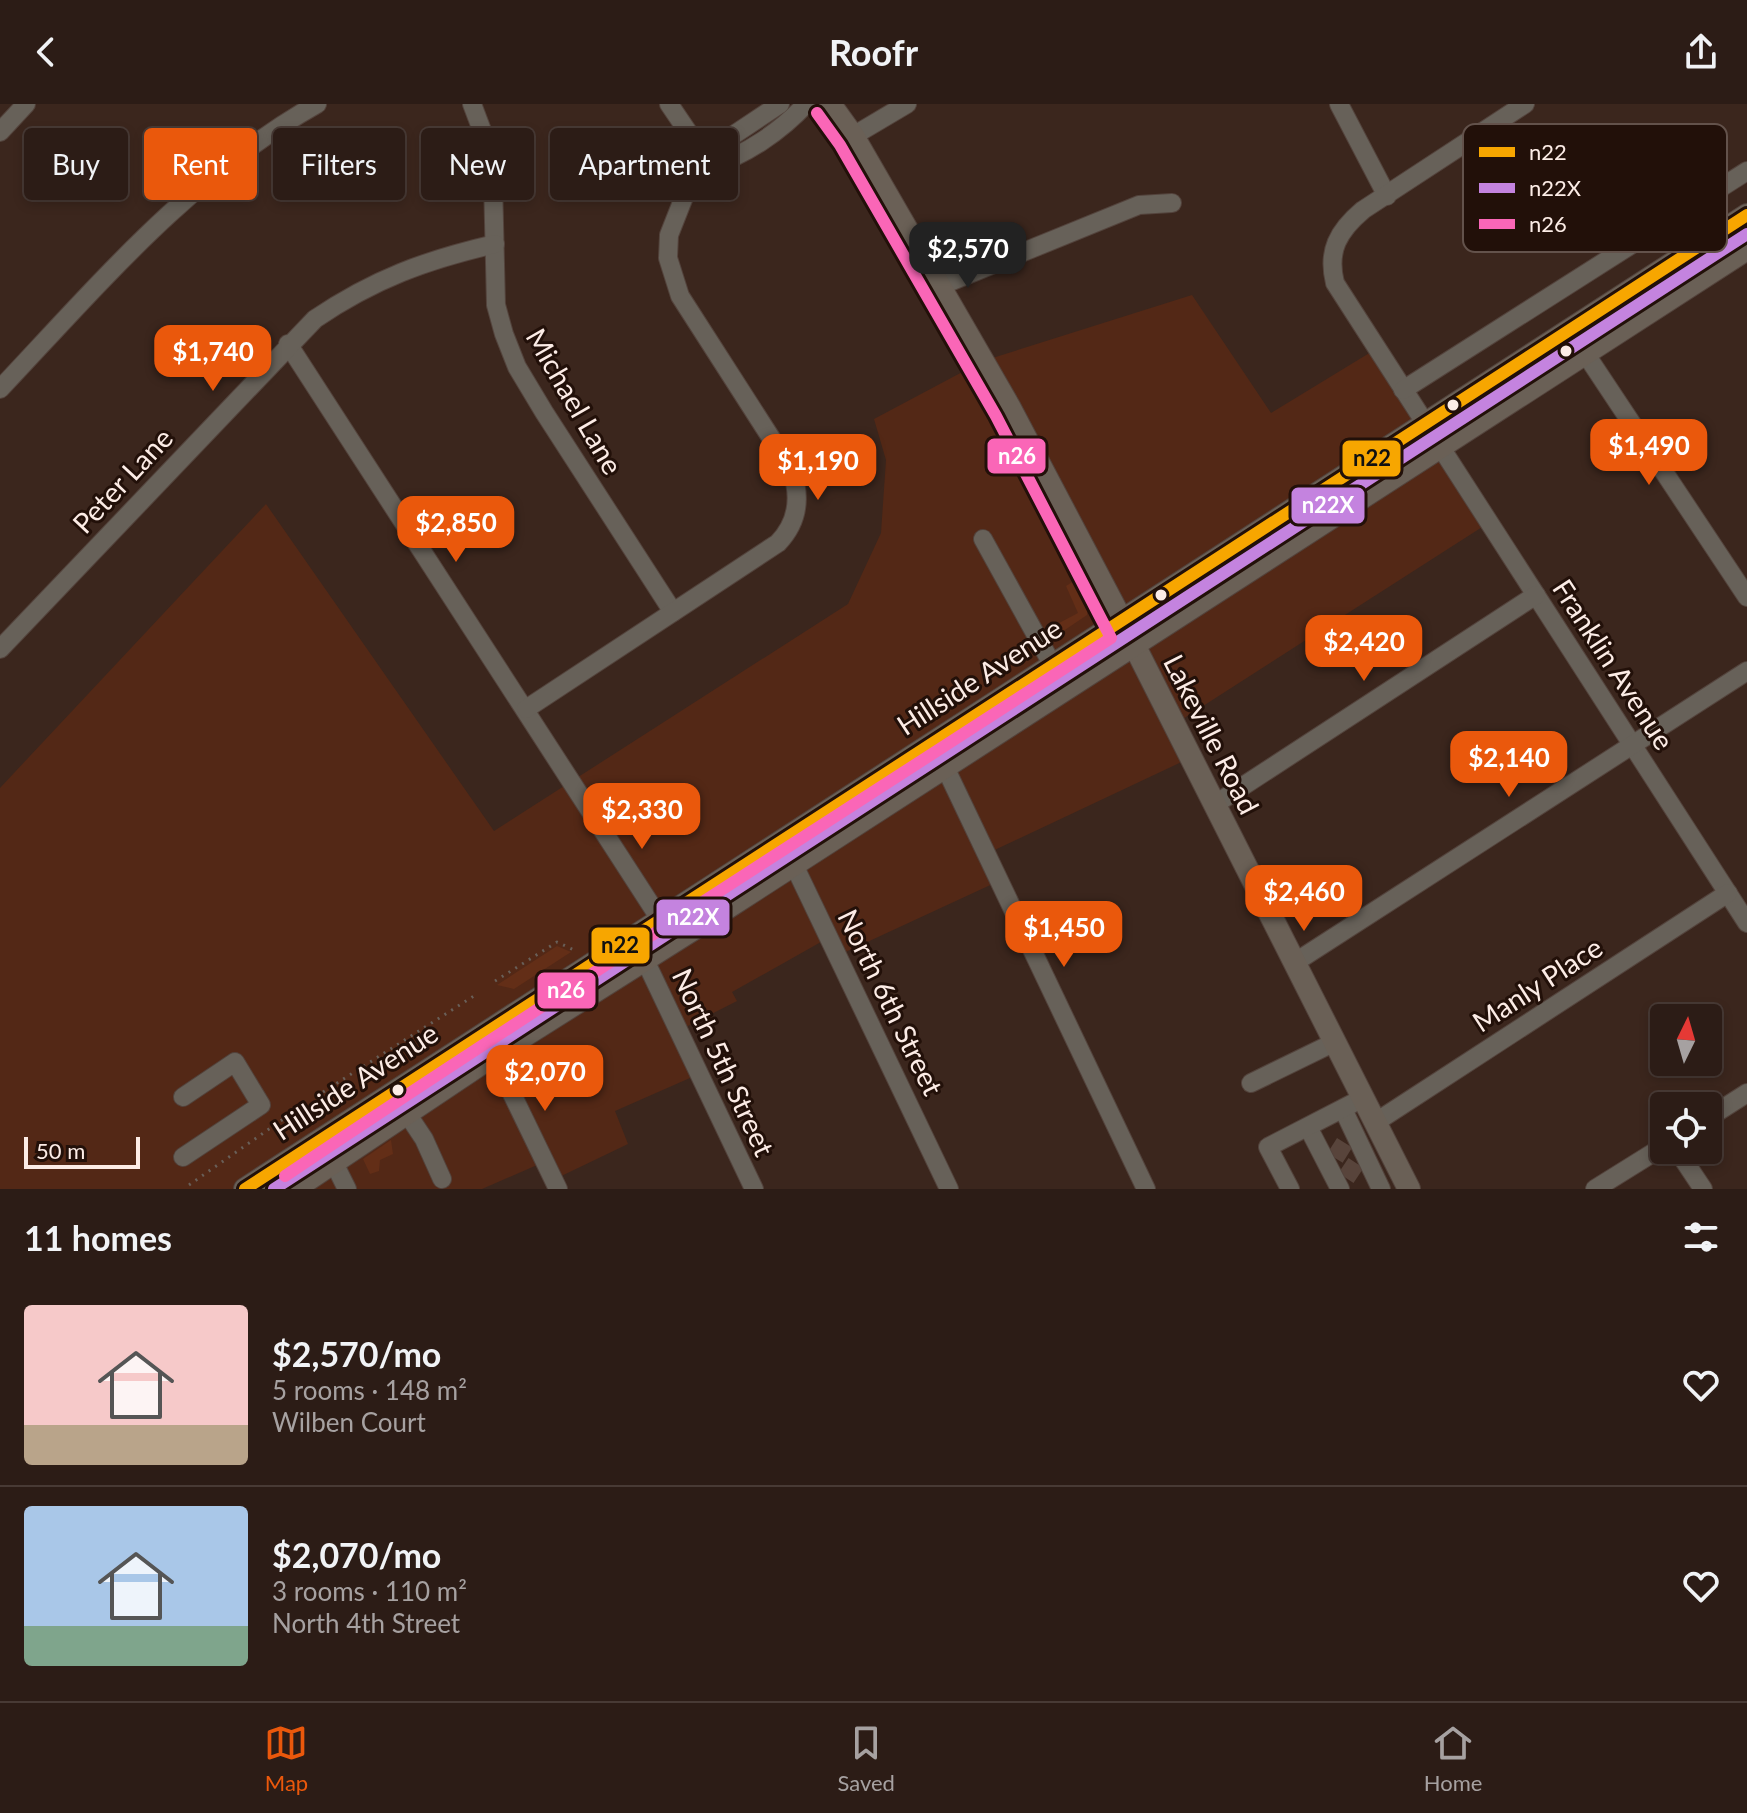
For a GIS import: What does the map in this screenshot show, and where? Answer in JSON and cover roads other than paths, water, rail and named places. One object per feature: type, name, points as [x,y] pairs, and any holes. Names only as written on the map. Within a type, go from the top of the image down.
[{"type":"main road","name":"Lakeville Road","points":[[830,104],[853,136],[1010,408],[1121,619],[1376,1122],[1402,1186]]},
{"type":"main road","name":"Hillside Avenue","points":[[1727,229],[1747,215]]},
{"type":"main road","name":"Hillside Avenue","points":[[294,1189],[406,1112],[794,865],[1132,643],[1694,252]]},
{"type":"main road","name":"Hillside Avenue","points":[[245,1189],[1121,619],[1433,435],[1585,353],[1744,257]]},
{"type":"street","points":[[0,132],[26,104]]},
{"type":"street","points":[[0,389],[181,201],[222,165],[317,104]]},
{"type":"street","name":"Michael Lane","points":[[472,104],[486,141],[493,181],[496,305],[517,367],[673,612]]},
{"type":"street","points":[[669,104],[685,128]]},
{"type":"street","points":[[738,132],[780,104]]},
{"type":"street","points":[[738,156],[790,121],[806,104]]},
{"type":"street","points":[[853,136],[907,104]]},
{"type":"street","points":[[1339,104],[1387,196]]},
{"type":"street","name":"Franklin Avenue","points":[[1495,124],[1525,104]]},
{"type":"street","name":"Franklin Avenue","points":[[1463,145],[1345,226],[1335,243],[1332,269],[1343,298],[1747,923]]},
{"type":"street","points":[[1727,184],[1747,171]]},
{"type":"street","points":[[526,709],[778,543],[795,516],[798,496],[791,469],[680,296],[671,273],[669,235],[677,210],[685,200]]},
{"type":"street","points":[[940,286],[1139,205],[1172,203]]},
{"type":"street","name":"Peter Lane","points":[[0,649],[315,319],[374,282],[428,260],[495,244]]},
{"type":"street","points":[[1403,390],[1620,252]]},
{"type":"street","points":[[288,344],[660,919]]},
{"type":"street","points":[[1585,353],[1747,597]]},
{"type":"street","points":[[983,539],[1052,664]]},
{"type":"street","points":[[1214,805],[1536,595]]},
{"type":"street","points":[[1294,963],[1747,671]]},
{"type":"street","points":[[945,767],[1146,1189]]},
{"type":"street","name":"North 6th Street","points":[[779,842],[794,865],[949,1189]]},
{"type":"street","name":"Manly Place","points":[[1376,1122],[1728,893]]},
{"type":"street","name":"North 5th Street","points":[[644,958],[754,1189]]},
{"type":"street","points":[[483,1034],[558,1189]]},
{"type":"street","points":[[1251,1083],[1335,1042]]},
{"type":"street","points":[[183,1097],[235,1062],[261,1105],[183,1157]]},
{"type":"street","points":[[1722,1109],[1747,1093]]},
{"type":"street","points":[[1290,1189],[1268,1147],[1363,1098]]},
{"type":"street","points":[[1343,1109],[1350,1135],[1381,1189]]},
{"type":"street","points":[[406,1112],[424,1139],[442,1179]]},
{"type":"street","points":[[1308,1127],[1332,1162],[1342,1185]]},
{"type":"street","points":[[1595,1189],[1650,1155]]},
{"type":"street","points":[[334,1163],[347,1189]]},
{"type":"street","points":[[1686,1164],[1703,1189]]},
{"type":"tunnel","points":[[1335,1158],[1347,1139]]},
{"type":"tunnel","points":[[1346,1178],[1358,1160]]}]
